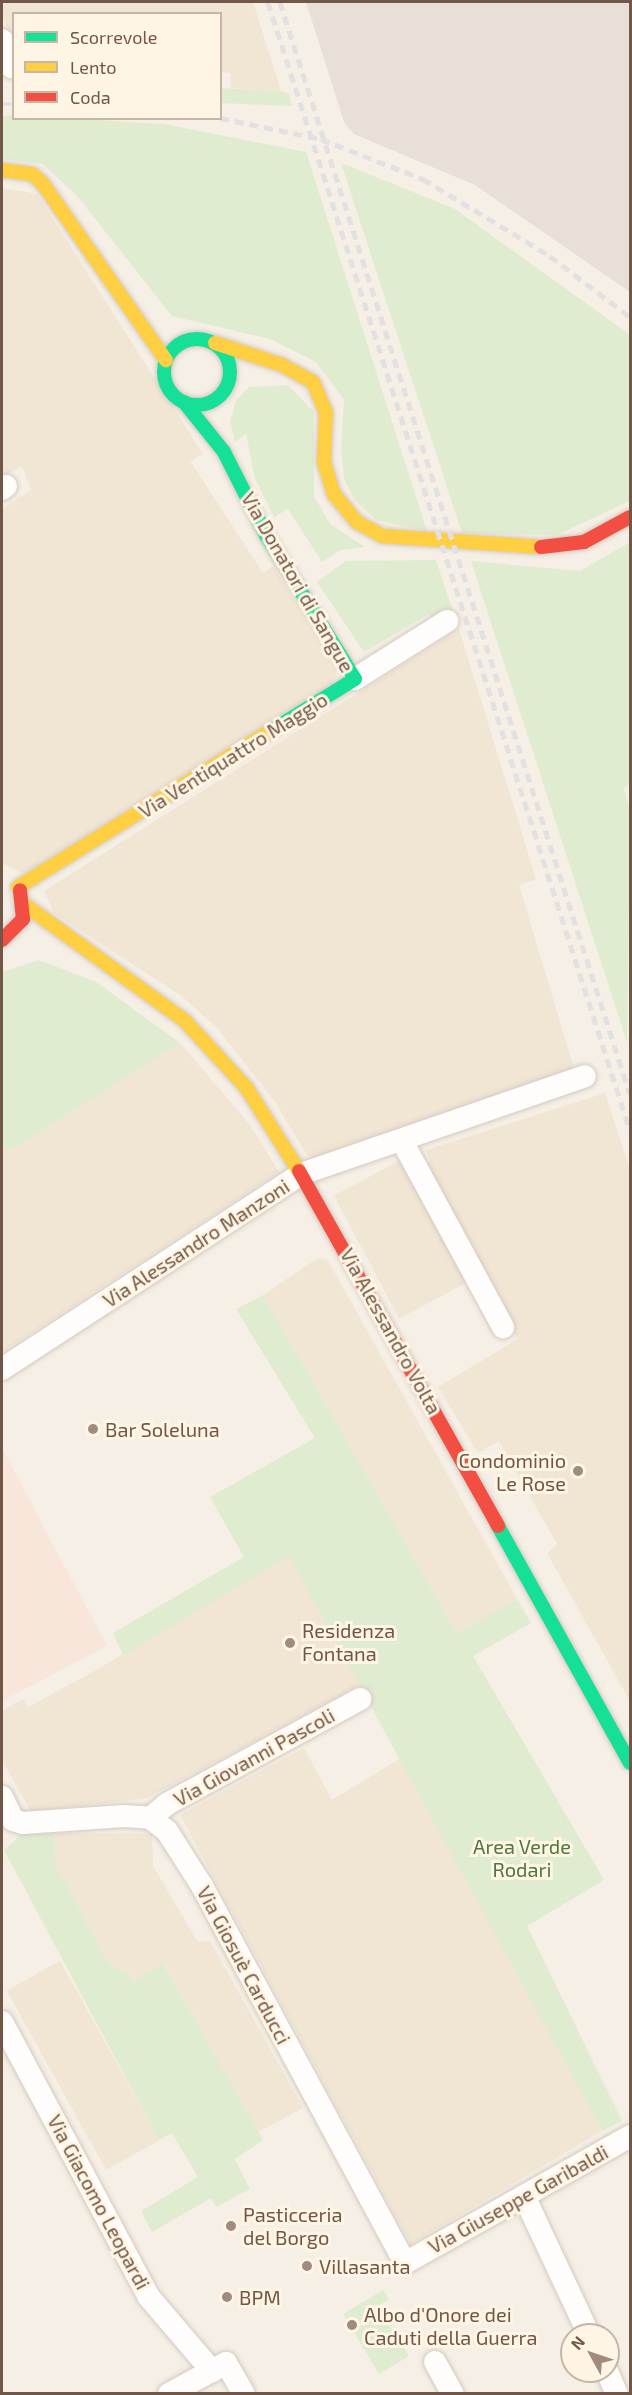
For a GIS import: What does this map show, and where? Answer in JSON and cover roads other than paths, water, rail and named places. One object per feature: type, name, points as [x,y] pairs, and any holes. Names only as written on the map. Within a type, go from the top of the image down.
[{"type":"street","points":[[2,40],[9,67]]},
{"type":"street","points":[[2,170],[32,174],[43,184],[166,360],[168,388],[184,402],[202,405],[265,362]]},
{"type":"street","points":[[166,360],[187,339],[215,343],[301,373],[319,389],[326,412],[324,462],[334,494],[357,522],[382,536],[557,548],[585,542],[630,517]]},
{"type":"street","points":[[215,343],[230,365],[223,392]]},
{"type":"street","name":"Via Donatori di Sangue","points":[[223,392],[224,452]]},
{"type":"street","name":"Via Donatori di Sangue","points":[[184,402],[224,452],[266,536],[355,679]]},
{"type":"street","name":"Via Ventiquattro Maggio","points":[[18,886],[447,621]]},
{"type":"street","points":[[5,877],[18,886],[25,905]]},
{"type":"street","name":"Via Alessandro Volta","points":[[6,938],[22,921],[25,905],[87,952],[153,995],[217,1051],[301,1173],[630,1763]]},
{"type":"street","name":"Via Alessandro Volta","points":[[6,938],[37,937],[87,952]]},
{"type":"street","name":"Via Alessandro Manzoni","points":[[2,1369],[301,1173],[402,1141],[585,1076]]},
{"type":"street","points":[[402,1141],[503,1327]]},
{"type":"street","name":"Via Giovanni Pascoli","points":[[150,1818],[168,1804],[360,1699]]},
{"type":"street","points":[[2,1797],[7,1826],[150,1818]]},
{"type":"street","name":"Via Giosuè Carducci","points":[[150,1818],[166,1831],[202,1886],[405,2263]]},
{"type":"street","name":"Via Giacomo Leopardi","points":[[2,2022],[148,2296],[244,2394]]},
{"type":"street","name":"Via Giuseppe Garibaldi","points":[[405,2263],[630,2136]]},
{"type":"street","points":[[524,2196],[584,2323]]},
{"type":"street","points":[[435,2362],[453,2394]]},
{"type":"street","points":[[169,2394],[219,2367]]},
{"type":"railway","points":[[268,2],[630,1130]]},
{"type":"railway","points":[[280,2],[630,1094]]},
{"type":"railway","points":[[2,104],[12,104]]},
{"type":"railway","points":[[222,118],[321,139],[423,179],[550,256],[630,317]]},
{"type":"place","name":"Bar Soleluna","points":[[93,1429]]},
{"type":"place","name":"Condominio Le Rose","points":[[578,1471]]},
{"type":"place","name":"Residenza Fontana","points":[[290,1643]]},
{"type":"place","name":"Pasticceria del Borgo","points":[[231,2226]]},
{"type":"place","name":"Villasanta","points":[[307,2266]]},
{"type":"place","name":"BPM","points":[[227,2297]]},
{"type":"place","name":"Albo d'Onore dei Caduti della Guerra","points":[[352,2325]]},
{"type":"park label","name":"Area Verde Rodari","points":[[522,1858]]}]
